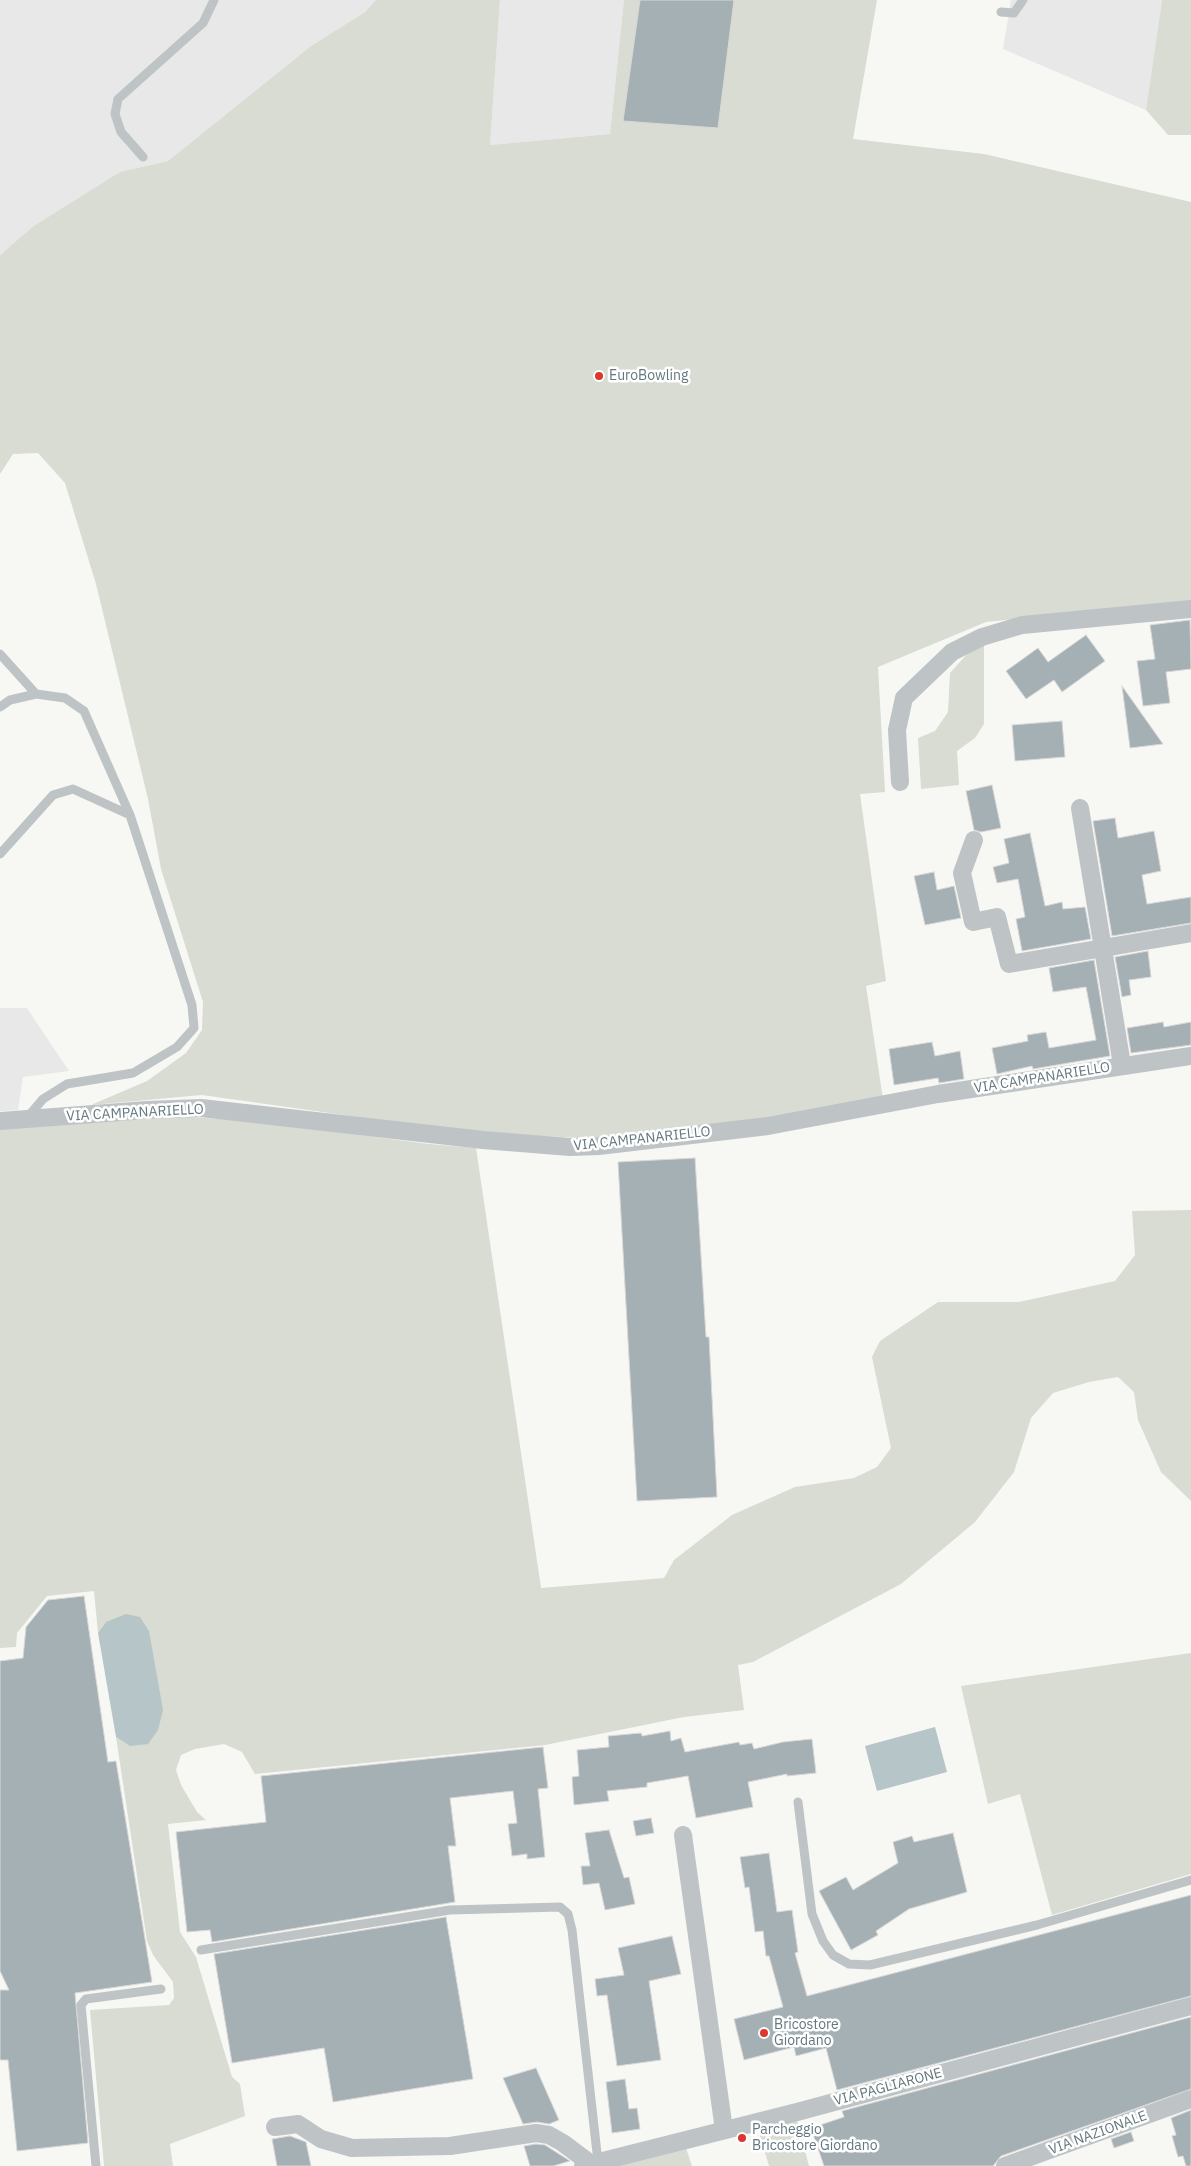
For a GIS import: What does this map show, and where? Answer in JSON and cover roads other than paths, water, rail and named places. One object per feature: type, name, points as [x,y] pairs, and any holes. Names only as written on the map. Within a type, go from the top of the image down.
[{"type":"street","points":[[900,782],[897,730],[904,698],[952,652],[982,637],[1022,625],[1191,609]]},
{"type":"street","points":[[1080,808],[1122,1066]]},
{"type":"street","points":[[974,840],[962,873],[974,922],[997,918],[1009,964],[1191,933]]},
{"type":"street","name":"VIA CAMPANARIELLO","points":[[0,1121],[201,1108],[483,1140],[599,1146],[768,1126],[938,1094],[1191,1056]]},
{"type":"street","points":[[683,1835],[724,2130]]},
{"type":"street","name":"VIA PAGLIARONE","points":[[591,2164],[1191,2006]]},
{"type":"street","name":"VIA NAZIONALE","points":[[1005,2166],[1191,2099]]},
{"type":"street","points":[[274,2127],[298,2124],[321,2139],[352,2148],[450,2146],[536,2133],[548,2135],[563,2143],[591,2164]]},
{"type":"lane","points":[[143,157],[121,132],[115,114],[118,99],[203,23],[214,0]]},
{"type":"lane","points":[[1001,12],[1014,14],[1023,0]]},
{"type":"lane","points":[[0,654],[36,694]]},
{"type":"lane","points":[[0,707],[10,700],[36,694],[65,698],[84,711],[130,814],[192,1005],[194,1028],[177,1047],[133,1073],[67,1084],[43,1099],[26,1119]]},
{"type":"lane","points":[[0,854],[53,795],[73,790],[130,814]]},
{"type":"lane","points":[[798,1802],[812,1914],[823,1941],[833,1955],[849,1964],[870,1965],[1038,1925],[1191,1880]]},
{"type":"lane","points":[[201,1950],[450,1910],[560,1907],[568,1914],[572,1930],[591,2164]]},
{"type":"lane","points":[[96,2166],[81,2005],[86,2000],[161,1989]]},
{"type":"place","name":"EuroBowling","points":[[599,376]]},
{"type":"place","name":"Bricostore Giordano","points":[[764,2033]]},
{"type":"place","name":"Parcheggio Bricostore Giordano","points":[[742,2138]]}]
